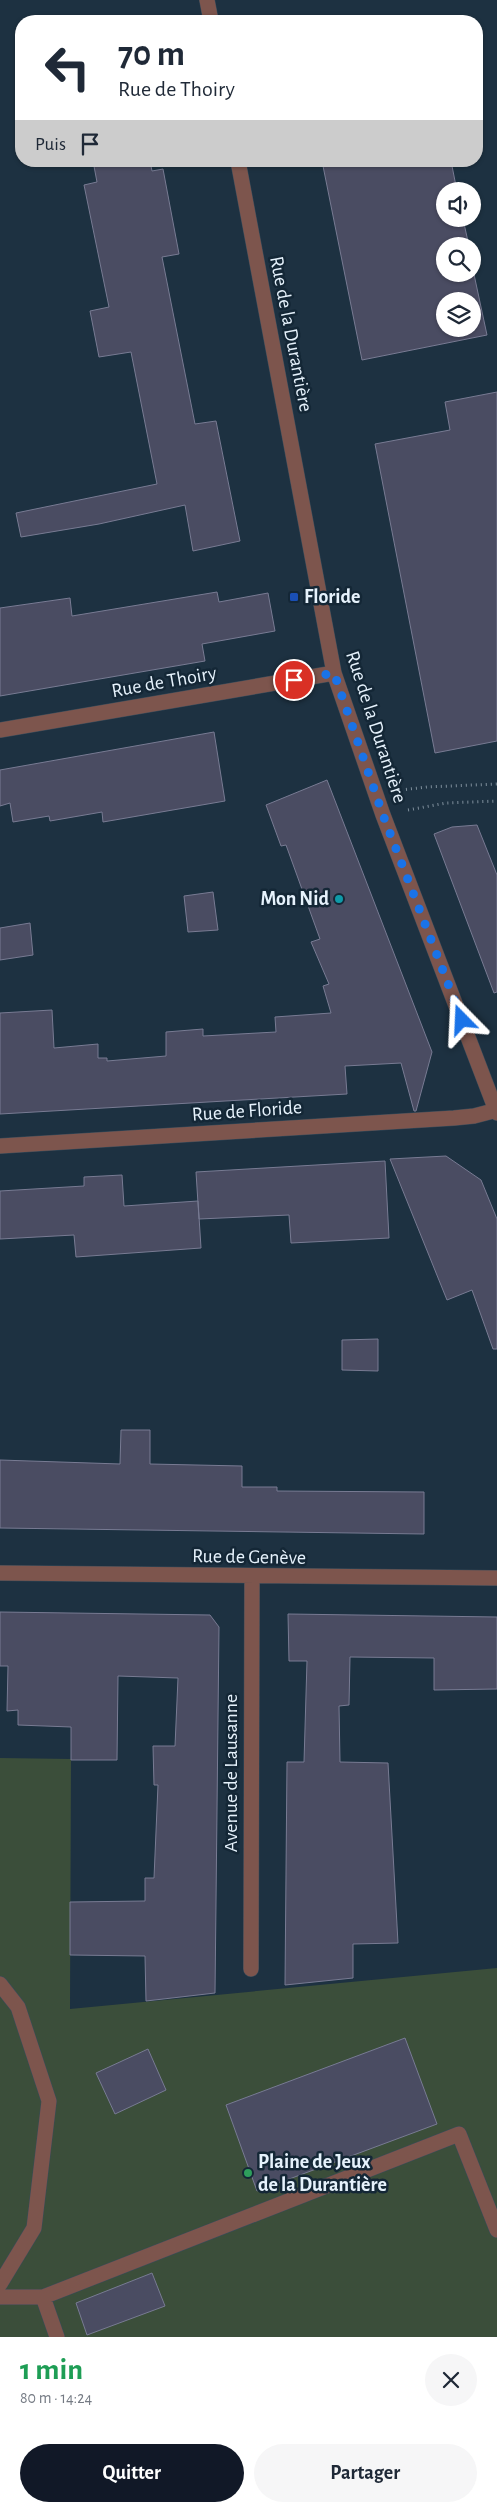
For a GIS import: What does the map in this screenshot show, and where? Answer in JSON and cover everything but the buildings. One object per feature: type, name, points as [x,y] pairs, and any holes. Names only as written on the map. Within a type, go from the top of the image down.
[{"type":"street","points":[[207,0],[210,15]]},
{"type":"street","name":"Rue de la Durantière","points":[[239,167],[334,673],[383,815],[497,1111]]},
{"type":"street","name":"Rue de Thoiry","points":[[0,730],[334,673]]},
{"type":"street","name":"Rue de Floride","points":[[0,1146],[454,1118],[497,1111]]},
{"type":"street","name":"Rue de Genève","points":[[0,1574],[252,1578],[497,1578]]},
{"type":"street","name":"Avenue de Lausanne","points":[[251,1969],[252,1578]]},
{"type":"street","points":[[0,1984],[18,2007],[49,2101],[34,2228],[0,2284]]},
{"type":"street","points":[[0,2297],[43,2297],[459,2134],[497,2230]]},
{"type":"street","points":[[43,2297],[57,2337]]},
{"type":"path","points":[[376,794],[427,786],[497,784]]},
{"type":"path","points":[[383,815],[446,803],[497,801]]},
{"type":"green space","name":"Plaine de Jeux de la Durantière","points":[[0,1758],[71,1759],[70,2009],[497,1968],[497,2337],[0,2337]]},
{"type":"place","name":"Floride","points":[[294,597]]},
{"type":"place","name":"Mon Nid","points":[[339,899]]},
{"type":"place","name":"Plaine de Jeux de la Durantière","points":[[248,2173]]},
{"type":"route","points":[[294,680],[334,673],[383,815],[462,1020]]}]
